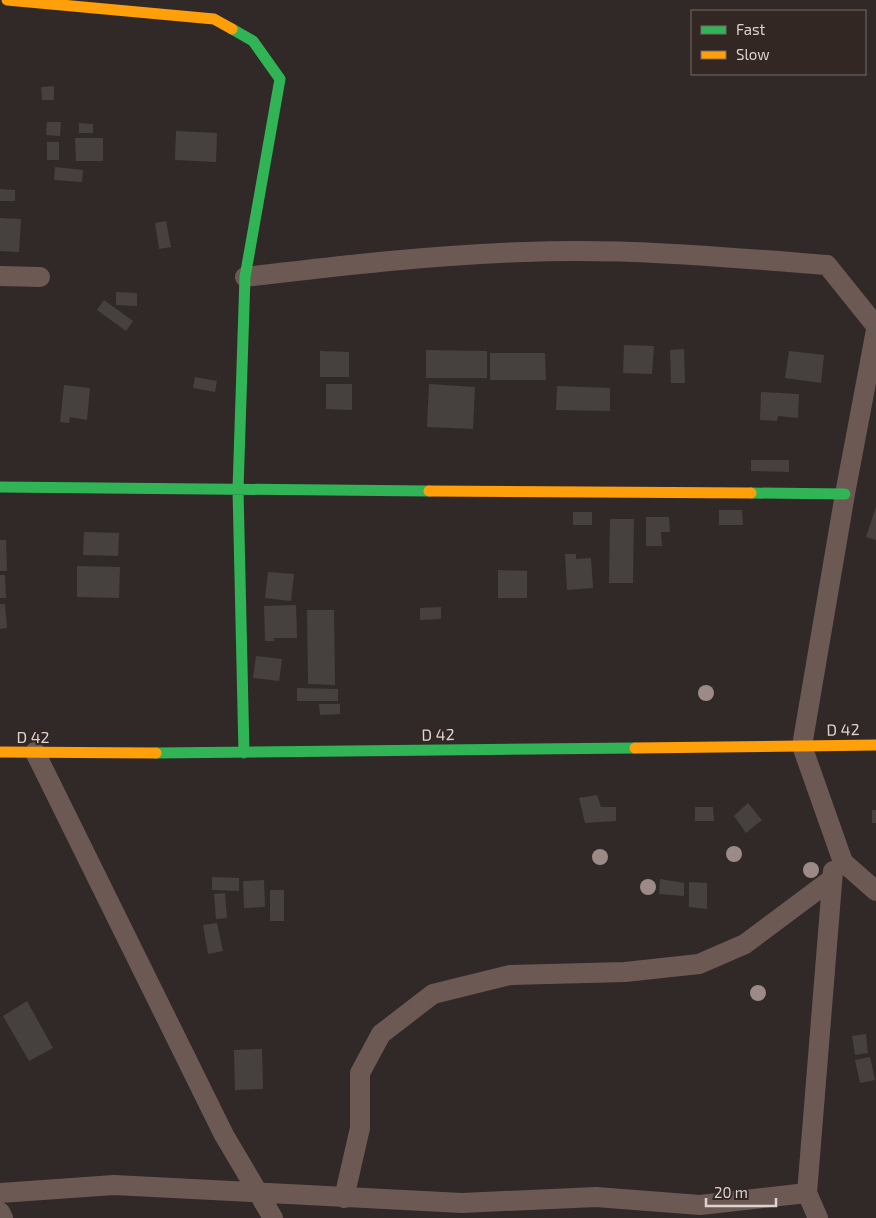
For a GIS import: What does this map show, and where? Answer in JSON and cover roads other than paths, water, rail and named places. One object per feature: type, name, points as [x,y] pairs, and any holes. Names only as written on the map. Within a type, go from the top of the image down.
[{"type":"street","points":[[7,0],[214,18],[253,41],[280,79],[245,277],[238,489],[244,753]]},
{"type":"street","points":[[245,277],[407,258],[526,252],[636,252],[827,265],[876,328],[844,494],[802,746],[843,862],[876,891]]},
{"type":"street","points":[[0,276],[40,277]]},
{"type":"street","points":[[0,487],[844,494]]},
{"type":"street","name":"D 42","points":[[0,752],[244,753],[876,745]]},
{"type":"street","points":[[35,752],[224,1135],[273,1218]]},
{"type":"street","points":[[818,1218],[807,1193],[835,843]]},
{"type":"street","points":[[344,1198],[360,1128],[360,1072],[381,1034],[433,994],[510,975],[625,972],[698,964],[745,944],[832,879]]},
{"type":"street","points":[[0,1193],[114,1185],[462,1203],[514,1209],[596,1197],[700,1205],[807,1193]]},
{"type":"street","points":[[0,1212],[3,1218]]}]
